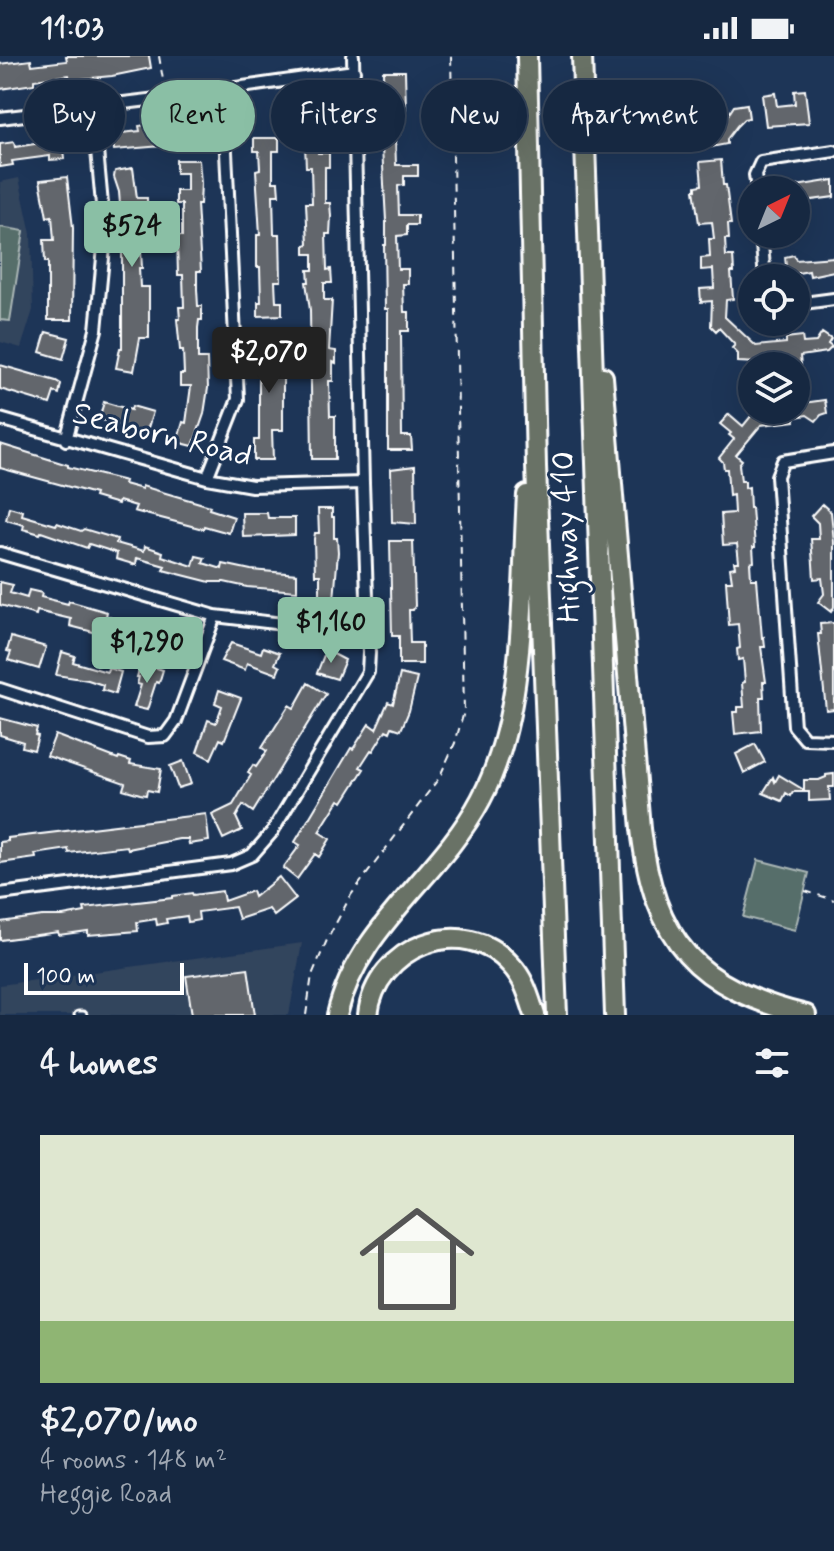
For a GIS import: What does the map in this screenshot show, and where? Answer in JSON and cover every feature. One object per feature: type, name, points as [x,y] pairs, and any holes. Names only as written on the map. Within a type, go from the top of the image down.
[{"type":"highway","name":"Highway 410","points":[[527,56],[536,466],[557,1015]]},
{"type":"highway","name":"Highway 410","points":[[582,56],[615,1015]]},
{"type":"highway","points":[[590,316],[600,337],[641,829],[653,893],[668,928],[701,969],[742,994],[806,1015]]},
{"type":"highway","points":[[337,1015],[345,986],[362,953],[465,826],[501,754],[517,664],[527,490],[536,466]]},
{"type":"highway","points":[[368,1015],[371,994],[378,980],[398,957],[421,944],[452,939],[483,945],[510,964],[527,990],[535,1015]]},
{"type":"street","points":[[0,894],[231,864],[252,855],[272,832],[368,672],[353,56]]},
{"type":"street","points":[[255,85],[354,71]]},
{"type":"street","points":[[0,118],[24,115]]},
{"type":"street","points":[[755,176],[761,162],[834,151]]},
{"type":"street","points":[[66,440],[96,330],[105,237],[97,152]]},
{"type":"street","points":[[207,478],[238,399],[226,152]]},
{"type":"street","points":[[810,302],[834,299]]},
{"type":"street","name":"Seaborn Road","points":[[0,419],[207,478],[252,486],[363,483]]},
{"type":"street","points":[[834,453],[783,461],[777,476],[794,726],[805,739],[834,740]]},
{"type":"street","points":[[0,553],[215,616],[283,624],[368,623]]},
{"type":"street","points":[[0,689],[148,737],[165,736],[176,721],[215,616]]},
{"type":"path","points":[[159,56],[162,80]]},
{"type":"path","points":[[306,1015],[312,975],[327,940],[351,895],[439,778],[455,743],[464,712],[451,56]]},
{"type":"path","points":[[805,891],[834,900]]},
{"type":"shaded area","points":[[19,178],[31,234],[33,310],[21,348],[0,342],[0,182]]},
{"type":"shaded area","points":[[302,943],[289,1015],[0,1015],[0,985]]},
{"type":"green space","points":[[0,227],[24,231],[10,321],[0,320]]},
{"type":"green space","points":[[758,860],[809,873],[795,930],[743,917]]},
{"type":"building","points":[[66,56],[149,56],[151,68],[70,80],[69,75],[24,80],[24,85],[0,89],[0,64],[31,60],[32,65],[67,61]]},
{"type":"building","points":[[383,71],[405,71],[406,109],[405,80],[383,80]]},
{"type":"building","points":[[805,90],[809,123],[766,126],[762,95],[775,93],[777,106],[795,104],[794,91]]},
{"type":"building","points":[[747,104],[749,118],[744,119],[727,139],[727,117],[734,106]]},
{"type":"building","points":[[141,126],[141,148],[125,149],[125,133],[140,131]]},
{"type":"building","points":[[255,138],[271,138],[273,182],[278,182],[279,195],[273,195],[274,234],[280,234],[281,281],[275,281],[276,302],[282,302],[282,315],[258,316],[258,302],[261,302],[260,267],[257,267],[257,235],[260,235],[256,170],[260,169],[259,151],[255,151]]},
{"type":"building","points":[[14,142],[15,147],[24,146],[24,152],[63,152],[64,159],[50,160],[50,156],[12,161],[13,165],[0,167],[0,144]]},
{"type":"building","points":[[305,152],[329,153],[329,167],[325,167],[325,203],[330,203],[330,234],[326,234],[327,270],[331,269],[332,283],[324,283],[324,300],[332,300],[329,350],[336,351],[333,381],[329,381],[330,416],[335,416],[335,459],[312,459],[310,310],[306,282],[309,282],[308,270],[313,270],[313,254],[305,254],[305,245],[308,244],[306,203],[312,203],[311,167],[306,167]]},
{"type":"building","points":[[382,152],[396,152],[396,165],[418,165],[418,176],[404,176],[404,185],[398,186],[399,215],[417,215],[417,225],[407,225],[407,235],[397,236],[398,269],[408,269],[408,284],[403,284],[404,312],[409,312],[409,331],[401,331],[402,436],[411,436],[412,450],[388,450],[386,221]]},
{"type":"building","points":[[176,160],[199,160],[201,183],[200,204],[197,204],[201,271],[197,271],[197,289],[198,306],[202,306],[198,359],[207,359],[208,388],[204,414],[193,446],[177,442],[183,422],[186,423],[191,386],[180,386],[180,374],[184,374],[183,350],[180,350],[177,319],[180,319],[179,307],[184,307],[183,275],[178,275],[177,239],[182,236],[182,204],[176,204],[176,191],[187,191],[187,173],[176,173]]},
{"type":"building","points":[[721,160],[723,185],[726,185],[731,224],[728,224],[729,239],[725,239],[726,256],[733,256],[734,272],[731,272],[733,299],[726,300],[725,317],[738,329],[738,336],[745,336],[756,346],[786,343],[786,338],[802,336],[803,343],[816,342],[822,333],[831,339],[828,344],[832,347],[827,352],[738,354],[732,348],[735,345],[719,328],[716,331],[711,326],[712,301],[701,302],[700,289],[714,288],[713,269],[701,270],[701,258],[710,257],[709,239],[714,239],[712,222],[699,223],[694,190],[702,185],[700,162]]},
{"type":"building","points":[[133,168],[137,198],[147,198],[148,250],[141,250],[142,268],[139,268],[140,287],[149,287],[149,338],[140,338],[134,371],[116,368],[122,348],[122,229],[119,192],[114,177],[115,171]]},
{"type":"building","points":[[67,177],[73,228],[72,320],[48,320],[48,262],[45,262],[44,240],[54,240],[52,216],[47,217],[40,180]]},
{"type":"building","points":[[834,180],[834,197],[810,200],[810,184]]},
{"type":"building","points":[[794,255],[796,260],[834,257],[834,271],[810,276],[810,264],[786,264],[785,257]]},
{"type":"building","points":[[46,332],[69,338],[63,359],[40,352]]},
{"type":"building","points":[[282,332],[282,346],[277,346],[277,368],[282,367],[283,375],[283,430],[272,430],[273,460],[254,460],[254,440],[259,440],[259,333]]},
{"type":"building","points":[[0,365],[56,381],[61,384],[59,394],[54,392],[50,404],[0,389]]},
{"type":"building","points":[[825,400],[827,413],[816,421],[810,417],[810,402]]},
{"type":"building","points":[[104,402],[131,410],[132,406],[153,412],[146,434],[99,419]]},
{"type":"building","points":[[729,414],[743,426],[770,424],[761,425],[736,455],[742,460],[739,464],[741,481],[745,481],[745,488],[749,487],[752,508],[755,547],[754,562],[750,563],[751,579],[757,579],[766,682],[763,682],[764,697],[760,697],[761,731],[735,734],[733,712],[738,712],[738,707],[744,707],[742,683],[745,682],[743,659],[738,660],[738,624],[729,625],[726,581],[732,581],[730,568],[735,567],[734,562],[739,562],[737,544],[723,545],[721,514],[734,513],[727,469],[724,469],[719,458],[734,439],[720,424]]},
{"type":"building","points":[[0,444],[68,467],[125,481],[124,484],[142,489],[142,486],[210,506],[209,509],[234,517],[229,533],[134,511],[136,506],[119,501],[118,504],[94,497],[95,494],[0,468]]},
{"type":"building","points":[[415,466],[416,524],[392,522],[391,469]]},
{"type":"building","points":[[822,504],[831,512],[834,542],[834,607],[831,612],[818,602],[824,594],[822,578],[814,579],[811,539],[819,539],[818,523],[811,516]]},
{"type":"building","points":[[9,507],[23,511],[22,515],[117,539],[116,543],[144,551],[145,546],[163,552],[162,556],[193,566],[196,556],[205,558],[203,563],[222,569],[223,564],[297,574],[297,591],[210,582],[163,570],[165,566],[137,558],[136,565],[116,559],[117,553],[89,544],[87,548],[23,529],[24,525],[6,520]]},
{"type":"building","points":[[318,509],[332,509],[334,517],[338,552],[334,600],[320,600],[320,575],[315,575],[314,539],[315,533],[319,533]]},
{"type":"building","points":[[242,513],[267,513],[268,518],[295,518],[295,535],[243,537]]},
{"type":"building","points":[[390,541],[413,541],[415,606],[409,610],[410,643],[422,643],[422,664],[399,664],[399,636],[392,636]]},
{"type":"building","points":[[0,582],[13,585],[10,593],[27,598],[29,590],[42,593],[41,597],[107,612],[106,616],[138,627],[140,622],[152,625],[152,629],[181,639],[178,652],[153,645],[152,650],[133,645],[135,639],[102,629],[101,634],[70,626],[71,619],[37,611],[36,615],[0,605]]},
{"type":"building","points":[[834,623],[834,709],[826,710],[818,634],[821,634],[820,624]]},
{"type":"building","points":[[11,637],[46,647],[39,669],[8,660]]},
{"type":"building","points":[[231,643],[261,653],[263,647],[280,653],[275,664],[280,667],[277,674],[247,663],[245,670],[221,661]]},
{"type":"building","points":[[326,650],[345,660],[337,679],[317,673]]},
{"type":"building","points":[[62,652],[75,656],[73,662],[107,672],[108,668],[121,672],[115,694],[102,690],[103,685],[88,680],[56,675]]},
{"type":"building","points":[[141,663],[163,670],[147,710],[134,707],[141,685],[137,684],[137,677]]},
{"type":"building","points":[[400,674],[417,678],[401,730],[392,727],[390,732],[386,730],[371,750],[360,767],[364,769],[319,832],[330,839],[319,857],[315,854],[297,879],[283,868],[300,845],[295,842],[351,748],[369,724],[376,729],[388,702],[393,704]]},
{"type":"building","points":[[308,683],[326,694],[253,812],[243,805],[236,817],[242,830],[223,839],[212,815],[233,805],[251,775],[248,773],[253,765],[256,767],[267,751],[262,748],[289,705],[294,708]]},
{"type":"building","points":[[219,690],[241,698],[224,741],[220,739],[211,759],[197,752],[208,720],[216,723],[222,706],[215,703]]},
{"type":"building","points":[[0,718],[37,728],[34,750],[22,747],[23,742],[0,735]]},
{"type":"building","points":[[55,735],[131,761],[130,764],[161,769],[157,792],[147,790],[146,795],[123,789],[125,783],[47,756]]},
{"type":"building","points":[[755,744],[765,762],[744,773],[736,754]]},
{"type":"building","points":[[183,761],[191,784],[178,788],[170,766]]},
{"type":"building","points":[[834,774],[834,787],[829,787],[830,800],[809,801],[809,792],[793,792],[791,796],[786,793],[782,801],[763,793],[773,777],[775,782],[779,775],[804,790],[804,780],[819,780]]},
{"type":"building","points":[[206,814],[209,841],[189,844],[188,839],[179,839],[128,849],[127,846],[69,853],[68,849],[0,863],[0,842],[8,841],[8,838]]},
{"type":"building","points":[[279,877],[296,899],[274,916],[269,909],[239,919],[235,907],[198,912],[199,920],[188,922],[187,916],[166,919],[167,923],[157,925],[156,919],[137,922],[138,931],[88,935],[88,931],[59,935],[58,932],[0,940],[0,922],[63,916],[85,912],[84,908],[192,893],[222,891],[224,901],[252,891],[254,897]]},
{"type":"building","points":[[248,968],[255,1015],[192,1015],[186,976]]}]
